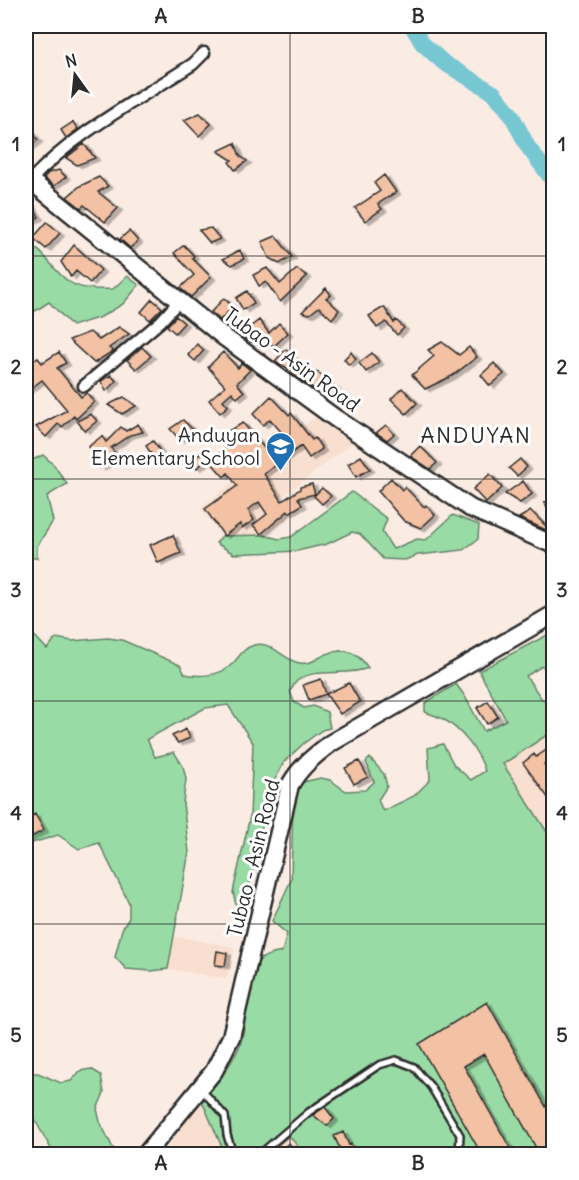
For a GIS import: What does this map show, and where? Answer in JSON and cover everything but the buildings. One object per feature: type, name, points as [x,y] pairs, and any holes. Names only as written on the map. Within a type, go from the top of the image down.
[{"type":"main road","name":"Tubao - Asin Road","points":[[28,179],[224,337],[335,417],[470,508],[554,545]]},
{"type":"main road","name":"Tubao - Asin Road","points":[[146,1155],[214,1071],[231,1037],[290,785],[299,769],[332,743],[554,614]]},
{"type":"street","points":[[28,179],[101,123],[193,64],[204,53]]},
{"type":"street","points":[[84,386],[161,321],[179,301]]},
{"type":"lane","points":[[260,1155],[309,1112],[378,1065],[396,1060],[414,1067],[431,1087],[460,1135],[459,1155]]},
{"type":"lane","points":[[201,1089],[225,1116],[227,1135],[233,1155]]},
{"type":"shaded area","name":"Anduyan Elementary School","points":[[318,415],[353,442],[279,500],[290,517],[264,535],[222,536],[200,508]]},
{"type":"shaded area","points":[[553,731],[553,833],[549,835],[503,763]]},
{"type":"shaded area","points":[[174,936],[235,947],[226,979],[168,969]]},
{"type":"shaded area","points":[[202,1101],[225,1154],[162,1154]]},
{"type":"shaded area","points":[[289,1136],[305,1154],[267,1154]]},
{"type":"green space","points":[[26,243],[38,250],[68,281],[78,286],[113,289],[127,276],[139,285],[123,304],[101,317],[72,326],[49,302],[26,317]]},
{"type":"green space","points":[[43,455],[54,465],[67,484],[47,496],[53,521],[37,546],[37,558],[26,558],[26,463]]},
{"type":"green space","points":[[352,492],[387,519],[382,532],[393,549],[417,539],[426,540],[453,515],[479,525],[478,539],[463,550],[418,555],[405,560],[383,559],[360,534],[352,532],[327,544],[297,551],[234,554],[216,543],[222,536],[264,535],[279,539],[291,537]]},
{"type":"green space","points":[[26,627],[47,649],[56,638],[72,641],[108,638],[122,640],[180,665],[185,674],[191,675],[209,675],[220,672],[233,664],[246,649],[260,644],[267,645],[300,663],[312,662],[336,651],[347,651],[361,659],[368,668],[360,671],[305,676],[297,681],[290,691],[294,702],[304,708],[313,706],[327,712],[330,728],[322,730],[303,744],[284,762],[270,789],[246,903],[237,909],[233,892],[250,816],[253,743],[228,705],[205,708],[147,739],[155,757],[174,752],[183,766],[186,779],[183,803],[189,852],[168,969],[151,971],[126,969],[115,957],[122,929],[129,918],[129,903],[99,843],[79,849],[58,835],[26,845]]},
{"type":"green space","points":[[553,632],[553,676],[542,666],[526,676],[541,698],[553,706],[553,731],[503,764],[549,835],[553,833],[553,1154],[305,1154],[289,1136],[267,1154],[225,1154],[202,1101],[224,1073],[241,1042],[252,976],[256,967],[265,956],[282,952],[287,934],[272,921],[291,880],[293,797],[303,782],[321,778],[330,780],[346,791],[365,790],[374,782],[366,762],[370,758],[384,774],[387,786],[378,800],[383,811],[414,796],[430,780],[428,748],[443,744],[454,765],[471,780],[485,771],[479,757],[456,728],[443,719],[425,712],[425,703],[456,684],[484,731],[506,720],[479,671]]},
{"type":"green space","points":[[91,1069],[101,1075],[104,1093],[97,1109],[100,1122],[118,1154],[54,1154],[31,1113],[26,1111],[26,1073],[38,1073],[61,1083],[71,1081],[80,1071]]},
{"type":"waterway","points":[[412,26],[422,43],[444,63],[494,93],[511,114],[528,147],[554,182]]},
{"type":"place","name":"Anduyan Elementary School","points":[[281,472]]},
{"type":"district","name":"ANDUYAN","points":[[476,435]]}]
